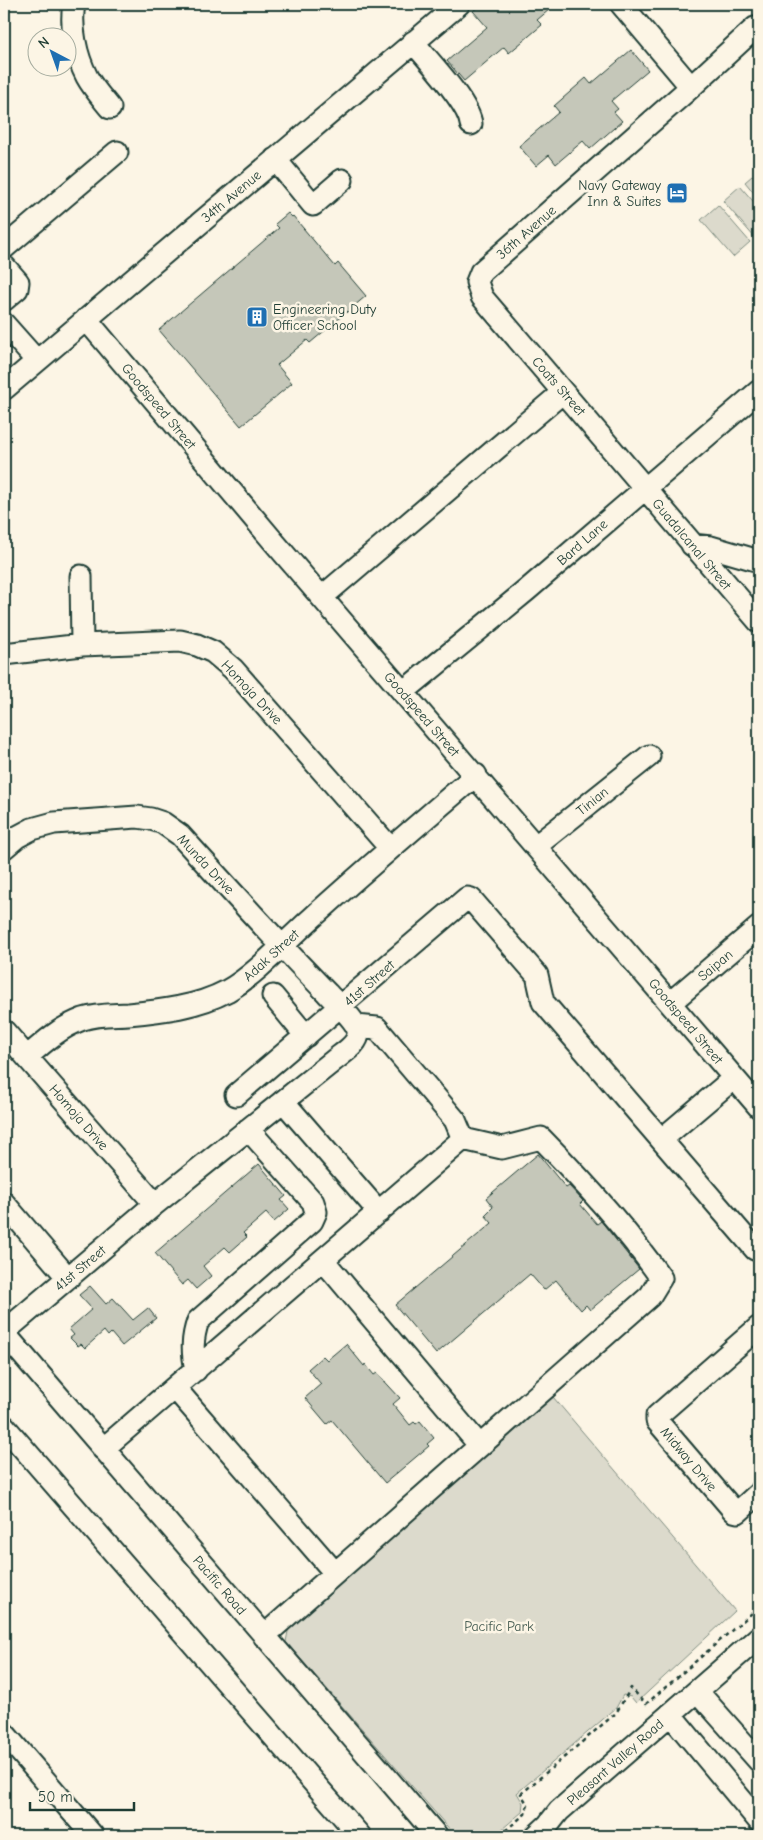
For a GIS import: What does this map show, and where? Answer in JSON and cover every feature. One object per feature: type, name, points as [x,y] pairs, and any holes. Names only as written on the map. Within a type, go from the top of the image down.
[{"type":"street","points":[[74,4],[74,29],[79,57],[87,77],[110,108]]},
{"type":"street","name":"34th Avenue","points":[[4,389],[459,4]]},
{"type":"street","points":[[621,4],[692,87]]},
{"type":"street","name":"36th Avenue","points":[[477,282],[481,272],[692,87],[755,28],[759,27]]},
{"type":"street","points":[[414,42],[450,86],[470,117],[471,124]]},
{"type":"street","points":[[4,248],[117,152]]},
{"type":"street","points":[[274,159],[313,205],[342,180]]},
{"type":"street","points":[[4,266],[18,282],[17,289],[4,300]]},
{"type":"street","name":"Coats Street","points":[[477,282],[482,297],[645,488]]},
{"type":"street","name":"Goodspeed Street","points":[[86,319],[759,1107]]},
{"type":"street","points":[[4,324],[36,360]]},
{"type":"street","name":"Bard Lane","points":[[403,692],[527,590],[759,391]]},
{"type":"street","points":[[322,597],[563,392]]},
{"type":"street","name":"Guadalcanal Street","points":[[645,488],[759,622]]},
{"type":"street","points":[[692,544],[711,547],[759,561]]},
{"type":"street","points":[[81,576],[82,645]]},
{"type":"street","name":"Homoja Drive","points":[[4,654],[82,645],[169,640],[197,645],[213,652],[233,669],[390,848]]},
{"type":"street","name":"Tinian","points":[[536,846],[649,756]]},
{"type":"street","name":"Adak Street","points":[[27,1057],[55,1033],[85,1019],[108,1014],[127,1014],[178,1007],[200,1002],[214,997],[240,982],[390,848],[476,775]]},
{"type":"street","name":"Munda Drive","points":[[4,848],[32,830],[54,824],[137,817],[162,823],[180,835],[281,946],[340,1007]]},
{"type":"street","name":"41st Street","points":[[4,1333],[155,1204],[354,1043],[358,1038],[356,1026],[340,1007],[467,898],[471,898],[537,975],[543,1002],[662,1139]]},
{"type":"street","name":"Saipan","points":[[670,1003],[759,927]]},
{"type":"street","points":[[273,996],[306,1036]]},
{"type":"street","points":[[236,1095],[340,1007]]},
{"type":"street","points":[[356,1026],[377,1028],[455,1120],[463,1139]]},
{"type":"street","name":"Homoja Drive","points":[[4,1031],[155,1204]]},
{"type":"street","points":[[734,1078],[662,1139],[755,1249],[759,1248]]},
{"type":"street","points":[[283,1101],[379,1212]]},
{"type":"street","points":[[196,1370],[192,1353],[193,1336],[198,1321],[312,1222],[316,1212],[313,1202],[248,1129]]},
{"type":"street","points":[[264,1636],[650,1296],[661,1278],[641,1249],[568,1165],[541,1138],[502,1148],[463,1139]]},
{"type":"street","points":[[104,1450],[463,1139]]},
{"type":"street","points":[[4,1203],[68,1278]]},
{"type":"street","points":[[323,1260],[480,1446]]},
{"type":"street","name":"Midway Drive","points":[[759,1327],[657,1416],[657,1421],[734,1511],[738,1512],[759,1493]]},
{"type":"street","name":"Pacific Road","points":[[4,1333],[437,1836]]},
{"type":"street","points":[[175,1388],[335,1573]]},
{"type":"street","points":[[4,1426],[360,1836]]},
{"type":"street","name":"Pleasant Valley Road","points":[[536,1836],[559,1812],[759,1637]]},
{"type":"street","points":[[697,1691],[759,1761]]},
{"type":"street","points":[[670,1714],[759,1821]]},
{"type":"street","points":[[4,1733],[93,1836]]},
{"type":"path","points":[[499,1836],[525,1814],[528,1805],[522,1794],[616,1713],[631,1688],[646,1704],[759,1607]]},
{"type":"green space","points":[[759,170],[759,199],[745,182]]},
{"type":"green space","points":[[740,186],[759,208],[759,234],[755,238],[723,201]]},
{"type":"green space","points":[[718,205],[750,242],[733,257],[701,220]]},
{"type":"green space","name":"Pacific Park","points":[[553,1397],[735,1611],[636,1703],[631,1697],[623,1695],[616,1708],[517,1793],[523,1803],[522,1812],[494,1836],[462,1836],[453,1833],[286,1642],[289,1626]]},
{"type":"building","points":[[481,4],[556,4],[537,20],[542,25],[509,53],[504,47],[464,81],[447,61],[487,27],[473,11]]},
{"type":"building","points":[[631,50],[648,70],[611,101],[618,109],[614,112],[622,121],[590,149],[583,141],[556,164],[549,155],[536,166],[519,146],[559,112],[554,106],[586,78],[591,84]]},
{"type":"building","name":"Engineering Duty Officer School","points":[[288,213],[293,216],[335,266],[338,263],[366,296],[310,343],[307,340],[277,365],[292,383],[241,426],[159,330],[279,228],[275,224]]},
{"type":"building","points":[[538,1154],[566,1188],[569,1186],[583,1201],[580,1204],[597,1224],[601,1221],[639,1269],[590,1310],[586,1305],[581,1310],[556,1280],[544,1290],[530,1274],[436,1354],[395,1305],[492,1223],[485,1215],[493,1207],[486,1198]]},
{"type":"building","points":[[259,1164],[286,1196],[281,1200],[289,1209],[274,1222],[266,1213],[243,1233],[247,1237],[230,1252],[225,1247],[203,1266],[211,1276],[196,1289],[188,1280],[182,1285],[155,1253]]},
{"type":"building","points":[[90,1286],[106,1304],[113,1298],[133,1320],[148,1308],[156,1318],[122,1346],[111,1333],[108,1336],[104,1331],[85,1348],[81,1344],[78,1346],[70,1338],[74,1335],[69,1329],[92,1309],[79,1295]]},
{"type":"building","points":[[346,1344],[364,1366],[365,1364],[374,1375],[377,1373],[400,1398],[393,1404],[410,1425],[420,1421],[434,1438],[427,1444],[429,1446],[385,1483],[332,1420],[327,1424],[305,1398],[321,1384],[308,1369],[323,1356],[327,1360]]},
{"type":"place","name":"Navy Gateway Inn & Suites","points":[[677,193]]},
{"type":"place","name":"Engineering Duty Officer School","points":[[257,317]]}]
